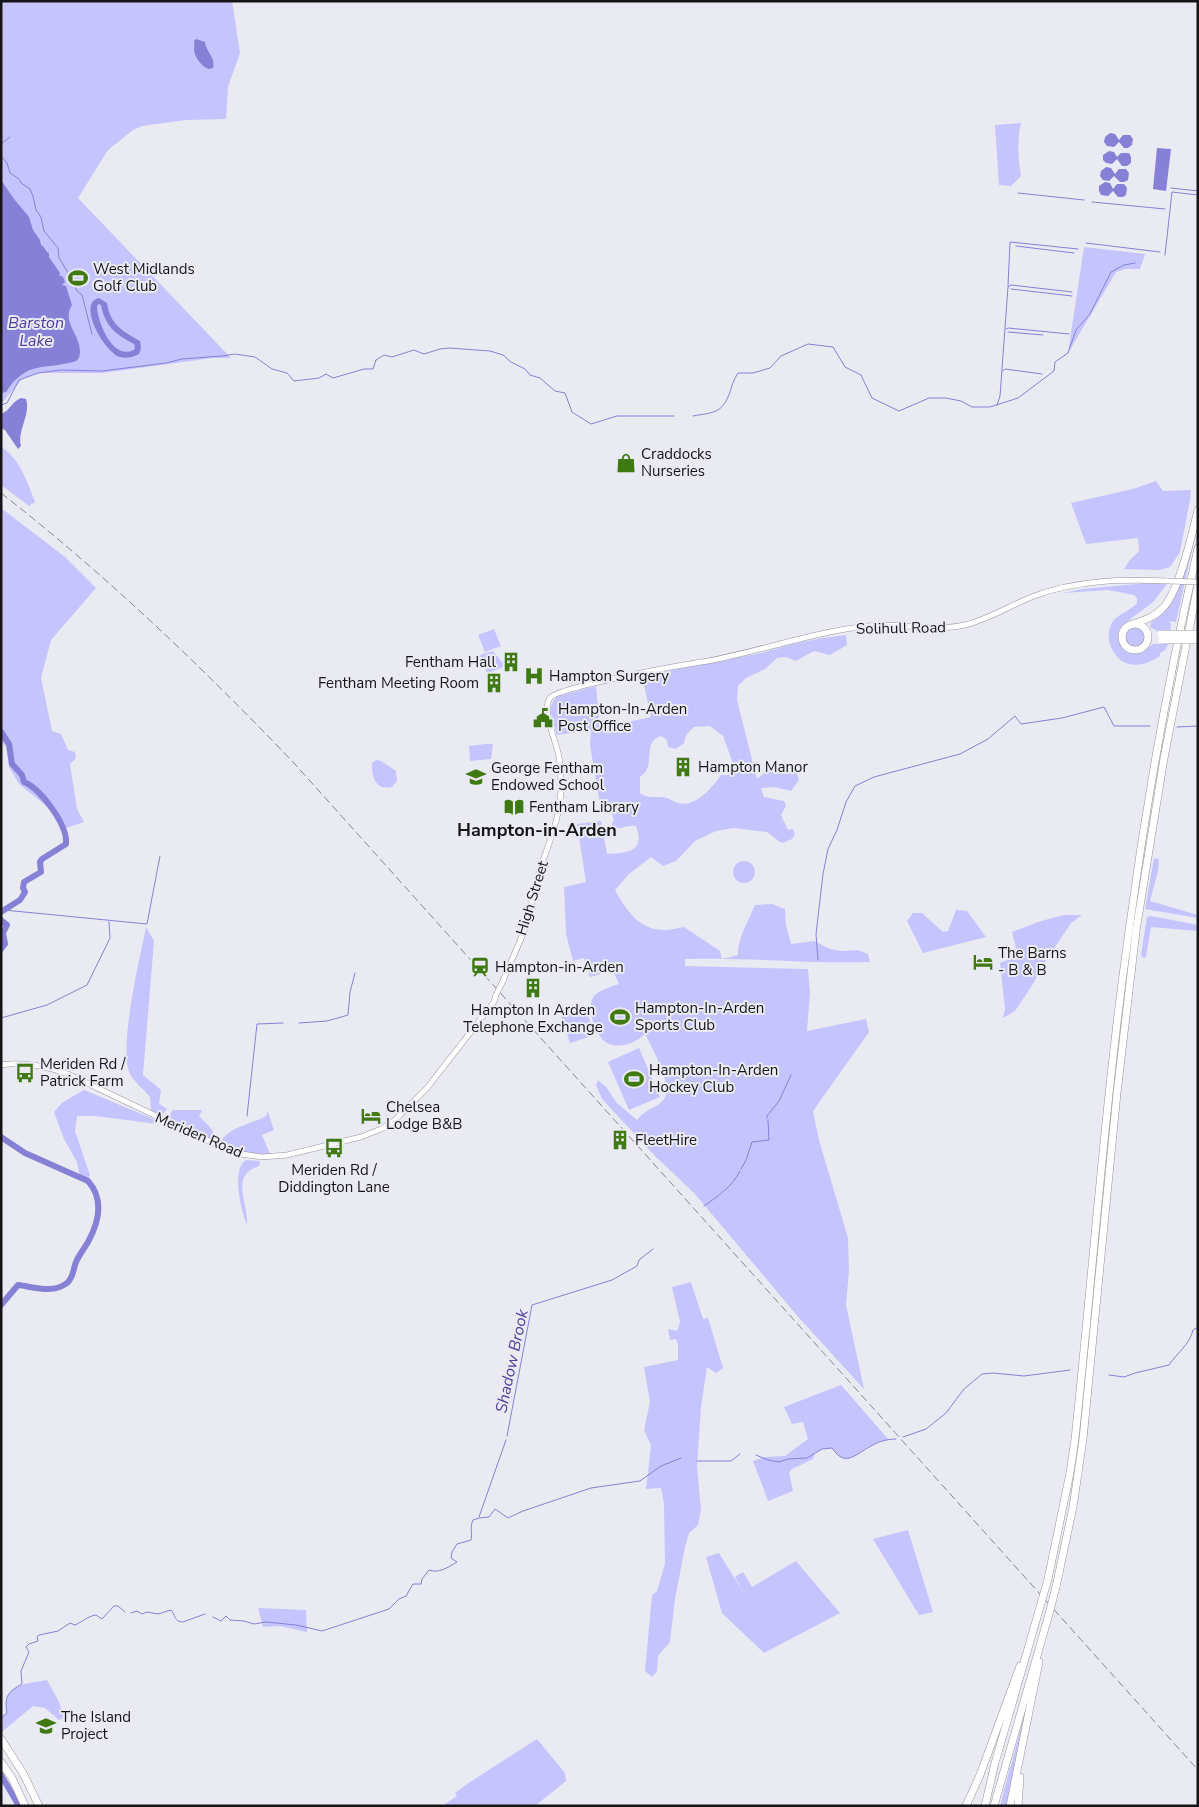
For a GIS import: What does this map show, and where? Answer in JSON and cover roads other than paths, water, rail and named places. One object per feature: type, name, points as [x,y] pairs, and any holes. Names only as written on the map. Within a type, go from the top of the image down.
[{"type":"highway","points":[[1198,510],[1172,595],[1163,608],[1154,616],[1130,624],[1123,631],[1122,637],[1124,644],[1130,649],[1135,650],[1145,646],[1150,641],[1162,637],[1198,634]]},
{"type":"highway","points":[[985,1806],[995,1763],[1048,1579],[1070,1473],[1075,1439],[1107,1112],[1129,931],[1159,741],[1198,548]]},
{"type":"highway","points":[[994,1806],[1049,1614],[1073,1507],[1083,1439],[1115,1112],[1136,931],[1173,707],[1198,583]]},
{"type":"highway","points":[[1130,624],[1138,624],[1162,637],[1198,640]]},
{"type":"highway","points":[[1145,628],[1148,638],[1145,646]]},
{"type":"highway","points":[[966,1806],[980,1775],[1037,1619]]},
{"type":"highway","points":[[1010,1806],[1045,1627]]},
{"type":"highway","points":[[1018,1806],[1027,1725]]},
{"type":"highway","points":[[1,1739],[23,1773],[39,1806]]},
{"type":"highway","points":[[1,1762],[12,1778],[25,1806]]},
{"type":"main road","name":"Solihull Road","points":[[548,702],[552,695],[571,688],[722,658],[815,635],[870,626],[940,628],[963,625],[1036,595],[1068,587],[1113,581],[1198,583]]},
{"type":"main road","name":"High Street","points":[[494,1002],[526,924],[537,880],[559,814],[561,789],[560,761],[549,724],[548,702]]},
{"type":"main road","name":"Meriden Road","points":[[1,1065],[26,1064],[52,1068],[226,1150],[245,1156],[287,1155],[348,1141],[390,1125],[417,1099],[494,1002]]},
{"type":"water","points":[[196,39],[205,42],[214,64],[213,68],[206,68],[197,58],[194,52],[194,41]]},
{"type":"water","points":[[1110,133],[1115,134],[1119,140],[1123,135],[1130,135],[1133,139],[1132,145],[1124,148],[1119,142],[1114,147],[1107,146],[1104,142],[1105,137]]},
{"type":"water","points":[[1157,148],[1171,149],[1166,191],[1153,189]]},
{"type":"water","points":[[1109,151],[1114,152],[1117,157],[1121,153],[1129,153],[1131,163],[1127,166],[1122,166],[1117,159],[1112,164],[1106,163],[1103,160],[1103,155]]},
{"type":"water","points":[[1106,167],[1111,168],[1115,174],[1119,169],[1126,169],[1129,173],[1128,180],[1120,182],[1114,176],[1109,181],[1103,180],[1100,176],[1101,171]]},
{"type":"water","name":"Barston Lake","points":[[1,180],[29,217],[41,245],[49,253],[49,257],[60,273],[59,275],[63,277],[65,282],[62,285],[66,286],[72,305],[69,318],[80,350],[79,358],[76,361],[29,370],[14,382],[6,392],[1,393]]},
{"type":"water","points":[[1105,182],[1110,183],[1113,189],[1117,184],[1124,184],[1127,188],[1126,195],[1118,197],[1113,191],[1108,196],[1101,195],[1099,186]]},
{"type":"water","points":[[99,298],[107,303],[111,317],[118,327],[140,341],[141,348],[139,354],[122,358],[114,354],[107,347],[95,328],[90,309],[93,302]],"holes":[[[101,305],[108,324],[121,337],[134,344],[135,349],[127,352],[120,350],[108,339],[98,313],[97,306]]]},
{"type":"water","points":[[21,398],[26,399],[27,411],[21,434],[21,446],[18,449],[5,430],[1,428],[1,414]]},
{"type":"waterway","points":[[1,144],[10,137]]},
{"type":"waterway","points":[[1,156],[7,163],[10,173],[30,189],[36,210],[41,217],[44,231],[58,248],[59,258],[77,291],[82,295],[92,334]]},
{"type":"waterway","points":[[1171,188],[1198,191]]},
{"type":"waterway","points":[[1165,255],[1172,192],[1198,195]]},
{"type":"waterway","points":[[1018,193],[1084,200]]},
{"type":"waterway","points":[[1092,202],[1165,209]]},
{"type":"waterway","points":[[1008,286],[1010,242],[1078,249]]},
{"type":"waterway","points":[[1086,243],[1160,252]]},
{"type":"waterway","points":[[1016,246],[1074,253]]},
{"type":"waterway","points":[[693,416],[716,411],[720,408],[727,399],[738,373],[753,373],[770,368],[781,356],[808,344],[833,347],[845,367],[861,375],[872,398],[899,411],[929,398],[946,398],[961,401],[972,407],[990,407],[1018,398],[1054,371],[1055,362],[1068,353],[1076,330],[1090,314],[1111,272],[1124,265],[1135,263]]},
{"type":"waterway","points":[[997,405],[1000,396],[1008,287],[1011,285],[1072,292]]},
{"type":"waterway","points":[[1011,289],[1072,296]]},
{"type":"waterway","points":[[1006,329],[1069,334]]},
{"type":"waterway","points":[[1008,332],[1043,335]]},
{"type":"waterway","points":[[1,405],[7,403],[19,380],[38,373],[61,370],[102,371],[166,363],[182,359],[235,354],[255,357],[272,369],[287,373],[294,381],[319,378],[326,374],[333,378],[364,369],[373,369],[376,360],[384,355],[392,357],[414,350],[424,354],[449,348],[490,351],[503,355],[511,362],[525,369],[530,375],[540,378],[555,391],[565,393],[572,412],[591,424],[617,416],[674,416]]},
{"type":"waterway","points":[[1003,371],[1005,369],[1042,374]]},
{"type":"waterway","name":"Shadow Brook","points":[[818,960],[816,934],[828,849],[837,830],[846,802],[855,786],[874,777],[960,754],[988,739],[1015,716],[1021,724],[1062,718],[1104,707],[1114,726],[1150,726]]},
{"type":"waterway","name":"Shadow Brook","points":[[1177,727],[1198,726]]},
{"type":"waterway","points":[[1,732],[9,744],[12,764],[22,775],[24,782],[38,792],[52,808],[63,827],[66,844],[42,859],[40,862],[41,872],[24,882],[23,888],[25,892],[20,900],[1,912]]},
{"type":"waterway","points":[[4,910],[147,924],[160,856]]},
{"type":"waterway","points":[[1,920],[7,925],[3,933],[5,944],[1,949]]},
{"type":"waterway","points":[[1,1018],[47,1005],[87,985],[110,938],[109,922]]},
{"type":"waterway","points":[[299,1023],[327,1021],[348,1015],[350,992],[355,973]]},
{"type":"waterway","points":[[247,1116],[257,1024],[283,1023]]},
{"type":"waterway","name":"Shadow Brook","points":[[767,1118],[779,1101],[791,1075]]},
{"type":"waterway","name":"Shadow Brook","points":[[741,1169],[752,1142],[769,1140],[768,1120]]},
{"type":"waterway","points":[[1,1137],[25,1153],[88,1181],[93,1188],[98,1203],[95,1227],[77,1259],[69,1281],[62,1286],[50,1289],[18,1285],[1,1305]]},
{"type":"waterway","name":"Shadow Brook","points":[[704,1206],[729,1186],[740,1171]]},
{"type":"waterway","name":"Shadow Brook","points":[[507,1436],[532,1305],[612,1280],[637,1266],[639,1260],[653,1249]]},
{"type":"waterway","points":[[1109,1375],[1124,1377],[1169,1365],[1186,1344],[1193,1330],[1198,1327]]},
{"type":"waterway","points":[[903,1437],[926,1429],[946,1413],[964,1389],[982,1374],[993,1373],[1024,1376],[1070,1370]]},
{"type":"waterway","points":[[756,1455],[779,1462],[788,1459],[807,1458],[822,1449],[832,1448],[842,1458],[847,1458],[878,1442],[896,1439]]},
{"type":"waterway","name":"Shadow Brook","points":[[479,1517],[506,1440]]},
{"type":"waterway","points":[[697,1461],[731,1461],[740,1454]]},
{"type":"waterway","points":[[213,1617],[221,1621],[226,1616],[230,1620],[254,1624],[266,1622],[296,1625],[322,1631],[389,1609],[399,1599],[406,1596],[413,1584],[421,1584],[422,1579],[429,1570],[440,1571],[457,1562],[451,1558],[452,1552],[457,1544],[471,1540],[473,1520],[489,1517],[495,1509],[508,1518],[591,1488],[640,1481],[661,1466],[681,1458]]},
{"type":"waterway","points":[[1,1718],[7,1713],[6,1702],[8,1695],[22,1684],[21,1671],[29,1652],[26,1647],[38,1641],[37,1637],[39,1635],[58,1631],[70,1623],[75,1625],[96,1615],[102,1619],[114,1606],[118,1606],[125,1612]]},
{"type":"waterway","points":[[131,1613],[137,1611],[142,1614],[147,1612],[158,1614],[171,1610],[180,1622],[205,1614]]},
{"type":"waterway","points":[[1,1775],[19,1806]]},
{"type":"railway","points":[[1,493],[78,556],[152,622],[293,762],[1198,1770]]},
{"type":"place","name":"West Midlands Golf Club","points":[[78,278]]},
{"type":"place","name":"Craddocks Nurseries","points":[[626,463]]},
{"type":"place","name":"Fentham Hall","points":[[511,662]]},
{"type":"place","name":"Hampton Surgery","points":[[534,676]]},
{"type":"place","name":"Fentham Meeting Room","points":[[494,683]]},
{"type":"place","name":"Hampton-In-Arden Post Office","points":[[543,718]]},
{"type":"place","name":"Hampton Manor","points":[[683,767]]},
{"type":"place","name":"George Fentham Endowed School","points":[[476,777]]},
{"type":"place","name":"Fentham Library","points":[[514,807]]},
{"type":"place","name":"The Barns - B & B","points":[[983,962]]},
{"type":"place","name":"Hampton-in-Arden","points":[[480,967]]},
{"type":"place","name":"Hampton In Arden Telephone Exchange","points":[[533,988]]},
{"type":"place","name":"Hampton-In-Arden Sports Club","points":[[620,1017]]},
{"type":"place","name":"Meriden Rd / Patrick Farm","points":[[25,1073]]},
{"type":"place","name":"Hampton-In-Arden Hockey Club","points":[[634,1079]]},
{"type":"place","name":"Chelsea Lodge B&B","points":[[371,1116]]},
{"type":"place","name":"FleetHire","points":[[620,1140]]},
{"type":"place","name":"Meriden Rd / Diddington Lane","points":[[334,1148]]},
{"type":"place","name":"The Island Project","points":[[46,1726]]},
{"type":"district","name":"Hampton-in-Arden","points":[[537,830]]}]
